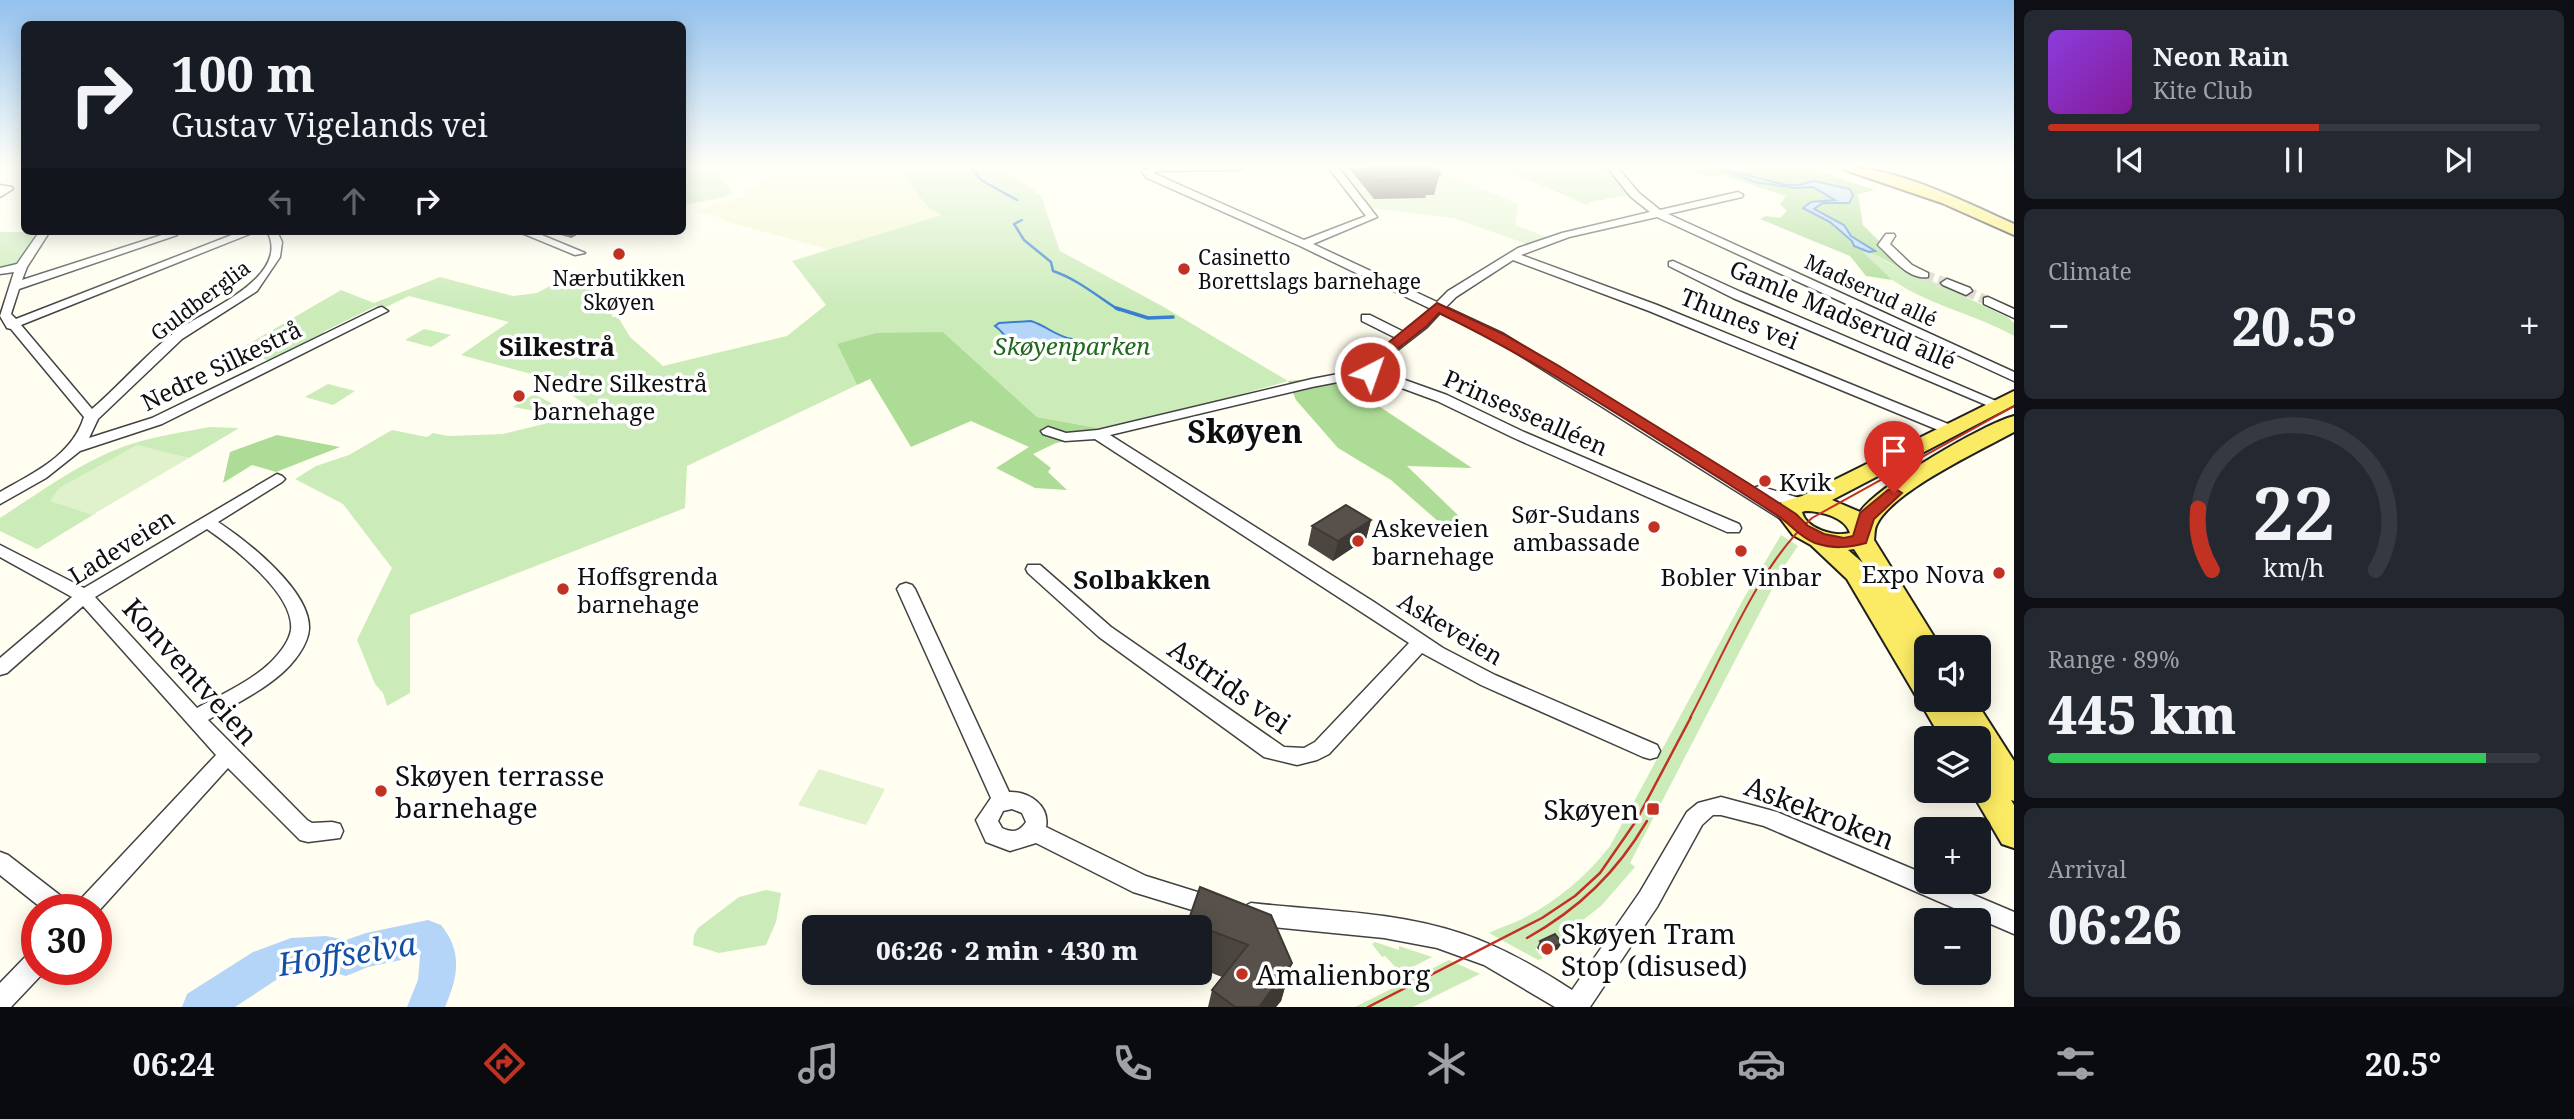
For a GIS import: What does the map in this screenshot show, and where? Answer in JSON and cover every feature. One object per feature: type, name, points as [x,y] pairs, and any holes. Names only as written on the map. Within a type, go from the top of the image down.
[{"type":"main road","points":[[1980,214],[2013,228]]},
{"type":"main road","points":[[1799,508],[2005,401]]},
{"type":"main road","points":[[1820,539],[1844,543],[1861,533],[1875,507],[1894,493],[2014,423]]},
{"type":"main road","points":[[1799,508],[1836,508],[1848,515],[1920,635]]},
{"type":"main road","points":[[1799,508],[1799,528],[1820,539],[1857,573],[1914,667]]},
{"type":"main road","points":[[1966,712],[2014,788]]},
{"type":"main road","points":[[1991,796],[2014,834]]},
{"type":"street","points":[[1236,214],[1520,348],[1743,486],[1799,508]]},
{"type":"street","points":[[1304,244],[1372,217],[1370,214]]},
{"type":"street","points":[[1048,431],[1065,437],[1098,434],[1312,383],[1370,372],[1372,363],[1423,324],[1452,293],[1512,256],[1556,238],[1659,214]]},
{"type":"street","name":"Madserud allé","points":[[1659,214],[2014,377]]},
{"type":"street","points":[[0,499],[75,448],[90,426],[91,417],[11,325],[5,314],[21,267],[42,235]]},
{"type":"street","points":[[11,325],[242,235]]},
{"type":"street","name":"Guldberglia","points":[[91,417],[184,331],[236,302],[262,281],[276,255],[278,240],[275,235]]},
{"type":"street","points":[[532,235],[579,253]]},
{"type":"street","points":[[14,287],[172,236]]},
{"type":"street","points":[[1890,236],[1884,245],[1908,267],[1924,275]]},
{"type":"street","name":"Thunes vei","points":[[1512,256],[1700,326],[1948,429]]},
{"type":"street","name":"Gamle Madserud allé","points":[[1673,264],[1737,295],[2005,401]]},
{"type":"street","points":[[0,271],[21,267]]},
{"type":"street","points":[[1947,283],[1966,291]]},
{"type":"street","points":[[1989,300],[2014,314]]},
{"type":"street","name":"Nedre Silkestrå","points":[[75,448],[157,421],[382,311]]},
{"type":"street","points":[[1366,318],[1404,337]]},
{"type":"street","name":"Prinsessealléen","points":[[1370,372],[1442,398],[1519,435],[1733,528]]},
{"type":"street","name":"Askeveien","points":[[1098,434],[1421,642],[1479,675],[1650,751]]},
{"type":"street","name":"Ladeveien","points":[[0,668],[84,596],[277,479]]},
{"type":"street","points":[[196,718],[275,668],[297,640],[300,629],[299,616],[277,582],[251,554],[206,521]]},
{"type":"street","name":"Konventveien","points":[[0,550],[84,596],[228,755],[308,833],[332,831]]},
{"type":"street","name":"Astrids vei","points":[[1034,569],[1105,632],[1271,751],[1289,757],[1308,756],[1322,748],[1421,642]]},
{"type":"street","points":[[906,589],[1003,801]]},
{"type":"street","points":[[100,894],[228,755]]},
{"type":"street","points":[[1003,801],[1020,801],[1033,810],[1037,817],[1034,831],[1020,841],[1010,842],[994,835],[989,828],[989,814],[1003,801]]},
{"type":"street","name":"Askekroken","points":[[1576,1007],[1648,904],[1692,823],[1704,810],[1716,807],[1733,808],[1769,818],[2014,923]]},
{"type":"street","points":[[1034,831],[1121,876],[1206,905],[1263,915],[1388,929],[1461,944],[1512,968],[1576,1007]]},
{"type":"street","points":[[0,862],[41,894]]},
{"type":"street","points":[[0,1001],[21,979]]},
{"type":"green space","points":[[702,214],[941,214],[943,215],[831,250]]},
{"type":"green space","name":"Skøyenparken","points":[[940,214],[1047,214],[1060,251],[1162,306],[1288,381],[1114,431],[1037,417],[943,332],[837,344],[857,385],[687,466],[685,508],[410,615],[410,693],[387,706],[357,640],[392,568],[343,504],[295,479],[316,466],[349,455],[392,430],[427,437],[433,433],[448,436],[503,434],[568,418],[585,404],[546,378],[461,355],[509,322],[409,296],[384,308],[376,306],[323,332],[329,335],[272,362],[259,357],[248,363],[226,357],[341,290],[374,303],[440,277],[513,296],[537,293],[575,272],[595,270],[599,293],[613,317],[618,317],[630,337],[663,366],[787,336],[826,305],[792,261],[942,215]]},
{"type":"green space","points":[[1419,214],[1517,214],[1515,225],[1546,237],[1527,244],[1453,218]]},
{"type":"green space","points":[[1784,214],[1861,214],[1863,225],[1882,244],[1910,264],[1902,268],[1863,252],[1892,280],[1866,276],[1850,256],[1760,219],[1766,216],[1780,218]]},
{"type":"green space","points":[[0,232],[37,235],[15,264],[0,267]]},
{"type":"green space","points":[[1861,252],[1878,256],[1890,264],[2007,317],[2014,323],[2014,336],[1908,290],[1885,275]]},
{"type":"green space","points":[[424,329],[451,335],[431,347],[405,340]]},
{"type":"green space","points":[[943,332],[1037,417],[1114,431],[1056,443],[1033,454],[1051,468],[1048,472],[1067,490],[1035,488],[996,468],[1029,447],[971,421],[911,447],[870,379],[857,385],[837,344],[876,333]]},
{"type":"green space","points":[[1335,377],[1472,468],[1407,466],[1462,519],[1448,530],[1391,480],[1338,448],[1296,400],[1288,381]]},
{"type":"green space","points":[[328,384],[355,391],[333,405],[305,397]]},
{"type":"green space","points":[[534,394],[557,406],[551,420],[533,423],[536,411],[513,407]]},
{"type":"green space","points":[[210,427],[239,428],[189,458],[135,446],[96,513],[37,549],[0,531],[0,518],[96,459],[140,441]]},
{"type":"green space","points":[[277,435],[340,447],[276,472],[252,465],[223,483],[230,452]]},
{"type":"green space","points":[[137,445],[189,458],[92,515],[50,501],[59,488]]},
{"type":"green space","points":[[1781,535],[1798,546],[1783,568],[1630,863],[1635,867],[1601,906],[1569,931],[1556,947],[1551,941],[1535,949],[1543,958],[1538,960],[1489,933],[1520,920],[1558,897],[1580,879],[1610,846],[1745,596]]},
{"type":"green space","points":[[819,769],[885,789],[866,825],[798,805]]},
{"type":"green space","points":[[766,890],[781,893],[776,922],[766,945],[719,953],[693,945],[698,928],[739,897]]},
{"type":"green space","points":[[1375,942],[1399,950],[1399,946],[1432,957],[1401,973],[1385,956],[1382,957],[1372,944]]},
{"type":"green space","points":[[1449,960],[1480,974],[1413,1007],[1355,1007]]},
{"type":"water","points":[[1815,214],[1823,214],[1844,225],[1851,236],[1875,251],[1869,252],[1854,246],[1852,241],[1830,222]]},
{"type":"water","points":[[1031,321],[1074,342],[1070,345],[1046,343],[1035,351],[1021,354],[995,326],[999,323]]},
{"type":"building","points":[[1346,505],[1371,520],[1338,541],[1312,526]]},
{"type":"building","points":[[1200,887],[1271,915],[1292,963],[1259,1007],[1235,1007],[1212,990],[1248,945],[1212,931],[1212,915],[1190,915]]},
{"type":"building","points":[[1555,934],[1562,943],[1548,950],[1540,941]]},
{"type":"waterway","points":[[1022,220],[1014,224],[1024,240],[1051,262],[1053,271],[1079,283],[1116,308]]},
{"type":"waterway","points":[[1116,308],[1148,318],[1173,317]]},
{"type":"waterway","name":"Hoffselva","points":[[201,1007],[266,965],[291,955],[326,953],[346,958],[366,950],[428,937],[438,953],[439,971],[426,1007]]},
{"type":"tunnel","points":[[1924,275],[1947,283]]},
{"type":"tunnel","points":[[1966,291],[1988,301]]},
{"type":"tram line","points":[[1690,718],[1759,585],[1793,537],[1812,518],[2014,406]]},
{"type":"tram line","points":[[1368,1007],[1542,918],[1575,896],[1600,873],[1636,821],[1691,717]]},
{"type":"tram line","points":[[1527,938],[1563,915],[1595,888],[1623,857],[1647,821]]},
{"type":"place","name":"Nærbutikken Skøyen","points":[[619,254]]},
{"type":"place","name":"Casinetto Borettslags barnehage","points":[[1184,269]]},
{"type":"place","name":"Nedre Silkestrå barnehage","points":[[519,396]]},
{"type":"place","name":"Kvik","points":[[1765,481]]},
{"type":"place","name":"Sør-Sudans ambassade","points":[[1654,527]]},
{"type":"place","name":"Askeveien barnehage","points":[[1358,541]]},
{"type":"place","name":"Bobler Vinbar","points":[[1741,551]]},
{"type":"place","name":"Expo Nova","points":[[1999,573]]},
{"type":"place","name":"Hoffsgrenda barnehage","points":[[563,589]]},
{"type":"place","name":"Skøyen terrasse barnehage","points":[[381,791]]},
{"type":"place","name":"Skøyen","points":[[1653,809]]},
{"type":"place","name":"Skøyen Tram Stop (disused)","points":[[1547,949]]},
{"type":"place","name":"Amalienborg","points":[[1242,974]]},
{"type":"district","name":"Silkestrå","points":[[557,346]]},
{"type":"district","name":"Skøyen","points":[[1245,430]]},
{"type":"district","name":"Solbakken","points":[[1142,579]]},
{"type":"route","points":[[1370,372],[1369,366],[1372,363],[1423,324],[1437,307],[1498,336],[1555,369],[1743,486],[1790,517],[1802,530],[1820,539],[1844,543],[1861,539],[1861,527],[1866,517],[1894,493]]}]
